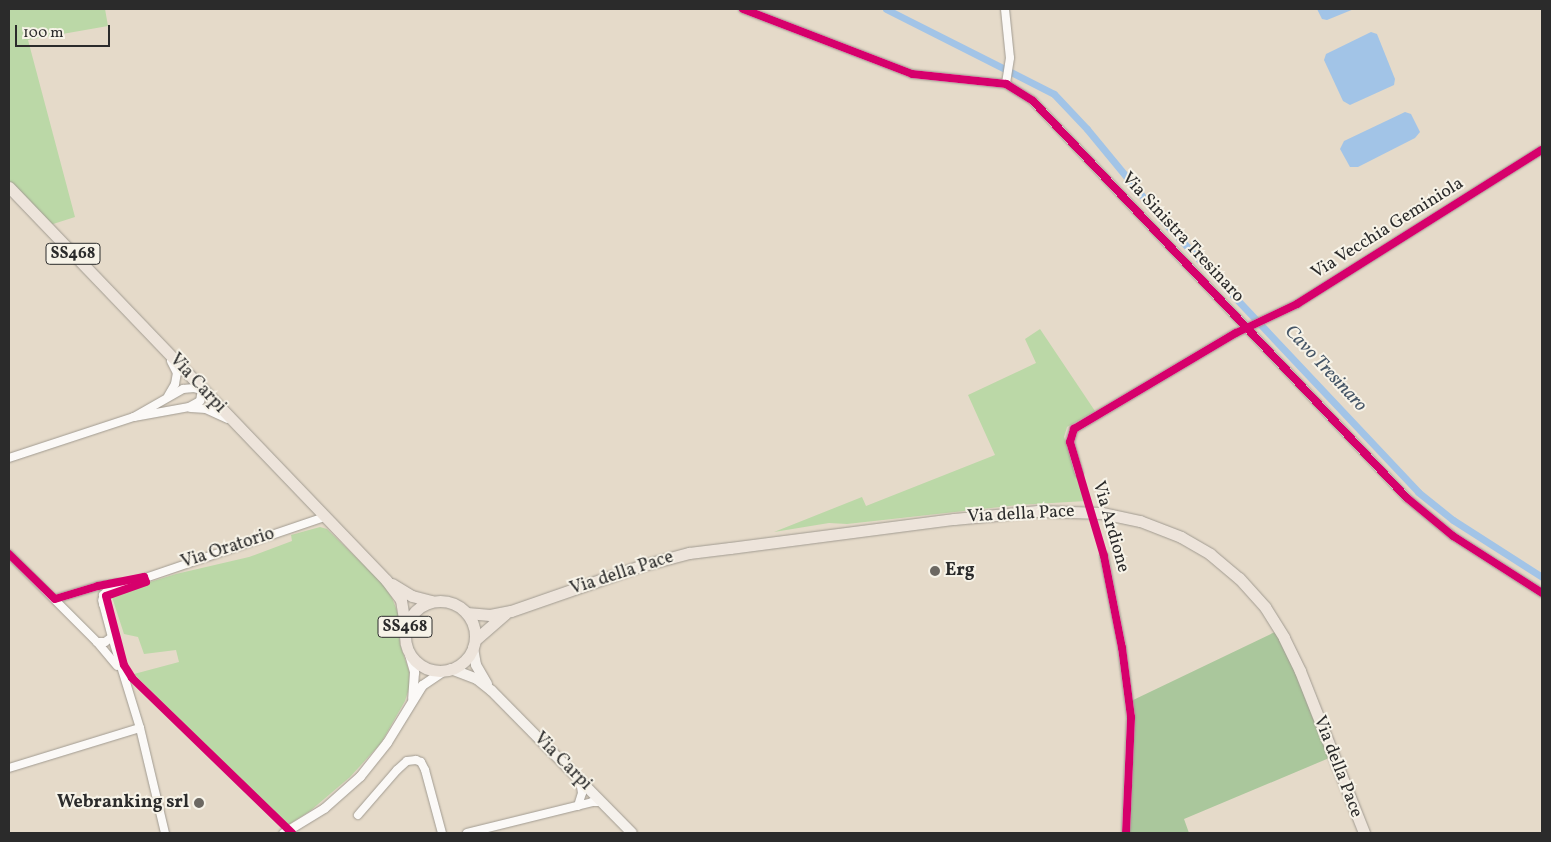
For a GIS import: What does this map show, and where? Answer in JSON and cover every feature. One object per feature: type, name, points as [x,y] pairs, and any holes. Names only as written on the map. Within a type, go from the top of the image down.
[{"type":"main road","name":"Via Carpi","points":[[9,187],[232,422],[386,580],[401,600],[405,626],[404,636],[409,654],[427,669],[447,670],[477,679],[492,691],[632,833]]},
{"type":"main road","name":"Via della Pace","points":[[467,613],[490,615],[511,611],[640,566],[689,553],[1010,513],[1089,512],[1140,521],[1181,537],[1215,558],[1239,578],[1265,607],[1284,638],[1300,671],[1364,833]]},
{"type":"main road","name":"Via Carpi","points":[[386,580],[412,596],[431,601],[451,602],[467,613],[474,626],[476,665],[492,691]]},
{"type":"main road","name":"SS468","points":[[405,626],[415,610],[431,601]]},
{"type":"main road","name":"Via della Pace","points":[[474,644],[496,620],[511,611]]},
{"type":"main road","points":[[447,670],[464,661],[474,644]]},
{"type":"street","name":"Via Sinistra Tresinaro","points":[[743,9],[912,74],[1006,84],[1034,101],[1387,479],[1423,513],[1453,536],[1542,593]]},
{"type":"street","points":[[1005,9],[1009,37],[1010,66],[1006,84]]},
{"type":"street","name":"Via Vecchia Geminiola","points":[[1248,328],[1266,321],[1297,304],[1542,150]]},
{"type":"street","name":"Via Ardione","points":[[1079,473],[1070,442],[1074,428],[1248,328]]},
{"type":"street","points":[[164,350],[177,373],[175,384],[168,396]]},
{"type":"street","points":[[9,458],[134,417],[189,407],[200,401],[202,390],[189,388],[168,396],[134,417]]},
{"type":"street","points":[[189,407],[217,413],[232,422]]},
{"type":"street","name":"Via Oratorio","points":[[103,604],[103,595],[107,591],[324,517]]},
{"type":"street","points":[[9,554],[111,657],[126,680]]},
{"type":"street","name":"Via Ardione","points":[[1104,556],[1122,648],[1131,717],[1126,833]]},
{"type":"street","name":"Via Oratorio","points":[[55,599],[98,586],[133,581]]},
{"type":"street","points":[[98,586],[140,728],[164,833]]},
{"type":"street","points":[[97,642],[105,642],[112,637]]},
{"type":"street","points":[[409,654],[414,672],[412,701]]},
{"type":"street","points":[[283,833],[324,808],[360,776],[387,742],[422,685],[447,670]]},
{"type":"street","points":[[9,768],[140,728]]},
{"type":"street","points":[[358,815],[407,760],[416,760],[420,762],[425,770],[442,833]]},
{"type":"street","points":[[578,806],[582,792],[580,781]]},
{"type":"street","points":[[467,833],[601,802]]},
{"type":"green space","points":[[9,9],[105,9],[108,26],[28,40],[75,217],[50,225],[9,183]]},
{"type":"green space","points":[[1040,329],[1095,411],[1067,427],[1064,437],[1086,501],[1018,505],[847,524],[829,523],[774,532],[862,497],[866,506],[995,455],[968,395],[1036,363],[1025,339]]},
{"type":"green space","points":[[320,527],[327,529],[383,584],[392,598],[398,613],[400,644],[409,671],[410,685],[405,701],[381,743],[350,777],[310,811],[288,825],[134,674],[179,662],[176,650],[144,654],[138,637],[124,634],[111,594],[176,574],[249,557],[292,541],[291,535]]},
{"type":"green space","points":[[1277,631],[1334,756],[1184,819],[1189,833],[1127,833],[1129,702]]},
{"type":"water","points":[[1317,9],[1354,9],[1327,20],[1322,19]]},
{"type":"water","points":[[1371,32],[1377,34],[1395,79],[1394,85],[1350,105],[1343,101],[1324,60],[1326,54]]},
{"type":"water","points":[[1405,112],[1411,114],[1420,132],[1415,138],[1358,167],[1350,167],[1340,149],[1344,141]]},
{"type":"waterway","name":"Cavo Tresinaro","points":[[886,9],[1054,94],[1087,129],[1162,220],[1418,492],[1453,520],[1542,577]]},
{"type":"cycle path","points":[[743,9],[912,74],[1006,84],[1033,101],[1407,498],[1453,536],[1542,593]]},
{"type":"cycle path","points":[[1126,833],[1131,717],[1122,648],[1104,556],[1070,442],[1074,429],[1236,333],[1297,304],[1542,150]]},
{"type":"cycle path","points":[[9,554],[55,599],[98,586],[144,577],[146,582],[106,596],[124,665],[132,678],[292,833]]},
{"type":"place","name":"Erg","points":[[935,571]]},
{"type":"place","name":"Webranking srl","points":[[199,803]]}]
